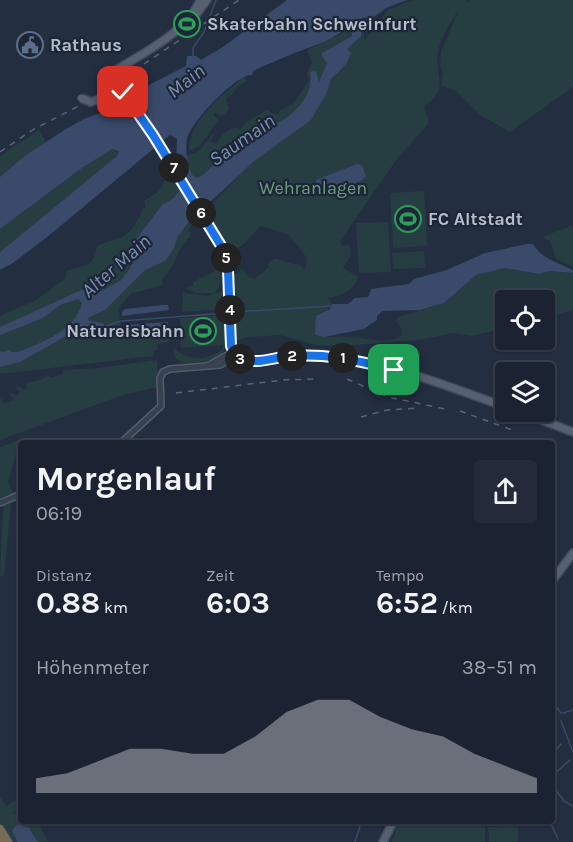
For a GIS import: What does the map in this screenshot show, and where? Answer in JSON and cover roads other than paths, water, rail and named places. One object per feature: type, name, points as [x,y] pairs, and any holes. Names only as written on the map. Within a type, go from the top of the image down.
[{"type":"highway","points":[[0,829],[8,842]]},
{"type":"main road","points":[[203,2],[185,23],[158,45],[111,76],[153,135],[223,249],[229,275],[234,351],[248,361],[305,355],[341,358],[383,367],[495,403]]},
{"type":"main road","points":[[81,98],[91,102],[123,92]]},
{"type":"main road","points":[[547,422],[573,432]]},
{"type":"main road","points":[[555,577],[573,553]]},
{"type":"main road","points":[[383,842],[392,824]]},
{"type":"street","points":[[124,440],[161,405],[160,378],[163,372],[170,369],[220,365],[234,351]]},
{"type":"street","points":[[0,504],[18,495]]},
{"type":"water","name":"Main","points":[[287,0],[407,0],[386,8],[364,24],[361,36],[347,49],[351,53],[347,61],[331,79],[327,92],[311,120],[253,162],[212,200],[201,206],[178,236],[173,250],[165,261],[145,270],[105,310],[88,318],[89,321],[103,323],[106,327],[82,327],[20,362],[0,367],[0,351],[17,352],[56,335],[73,321],[82,303],[78,299],[60,305],[43,318],[0,335],[0,327],[88,287],[101,291],[120,281],[131,267],[137,238],[162,205],[174,198],[182,187],[176,167],[177,139],[170,135],[46,238],[0,270],[0,252],[117,156],[119,151],[112,149],[82,168],[0,229],[0,177],[26,155],[66,129],[84,119],[119,106],[145,87],[186,66],[187,56],[196,56],[201,60],[223,47]],"holes":[[[365,17],[367,19],[352,36],[322,53],[327,63],[319,82],[316,71],[310,72],[311,80],[307,95],[292,114],[278,123],[262,121],[262,118],[253,140],[222,157],[203,175],[197,178],[193,176],[187,158],[187,139],[196,122],[225,91],[236,82],[252,75],[253,71],[325,41]]]},
{"type":"water","points":[[357,164],[362,165],[366,176],[363,180],[342,188],[327,190],[316,188],[316,180]]},
{"type":"water","points":[[533,244],[546,257],[573,270],[573,273],[550,271],[539,274],[505,268],[476,275],[444,303],[420,310],[383,311],[377,316],[377,320],[364,329],[324,337],[315,335],[316,316],[330,309],[332,304],[348,304],[355,298],[368,297],[371,289],[409,284],[414,279],[447,270],[485,253]]},
{"type":"water","points":[[168,305],[169,310],[122,316],[125,309]]},
{"type":"water","points":[[168,322],[169,336],[122,337],[124,325]]},
{"type":"water","points":[[18,824],[29,828],[38,842],[17,842],[12,830]]},
{"type":"waterway","name":"Main","points":[[193,56],[193,48],[204,32],[216,0]]},
{"type":"waterway","name":"Saumain","points":[[355,34],[363,0]]},
{"type":"waterway","points":[[231,312],[332,306]]},
{"type":"waterway","points":[[107,326],[121,321],[226,313]]},
{"type":"waterway","points":[[555,706],[561,713]]},
{"type":"waterway","points":[[563,713],[573,710]]},
{"type":"waterway","points":[[561,721],[573,752]]},
{"type":"waterway","points":[[555,751],[561,744]]},
{"type":"waterway","points":[[555,773],[570,760]]},
{"type":"waterway","points":[[555,789],[564,801],[573,806]]},
{"type":"waterway","points":[[355,842],[361,824]]},
{"type":"waterway","points":[[551,824],[558,839]]},
{"type":"railway","points":[[144,64],[239,0]]},
{"type":"railway","points":[[0,152],[34,129],[104,93]]},
{"type":"railway","points":[[176,393],[283,380],[315,379]]},
{"type":"railway","points":[[347,379],[388,397],[450,410]]},
{"type":"railway","points":[[361,417],[387,410],[419,408]]},
{"type":"railway","points":[[460,411],[515,431]]},
{"type":"place","name":"Skaterbahn Schweinfurt","points":[[187,24]]},
{"type":"place","name":"Rathaus","points":[[30,45]]},
{"type":"place","name":"FC Altstadt","points":[[408,219]]},
{"type":"place","name":"Natureisbahn","points":[[203,331]]},
{"type":"park label","name":"Wehranlagen","points":[[313,188]]},
{"type":"water label","name":"Alter Main","points":[[116,266]]}]
